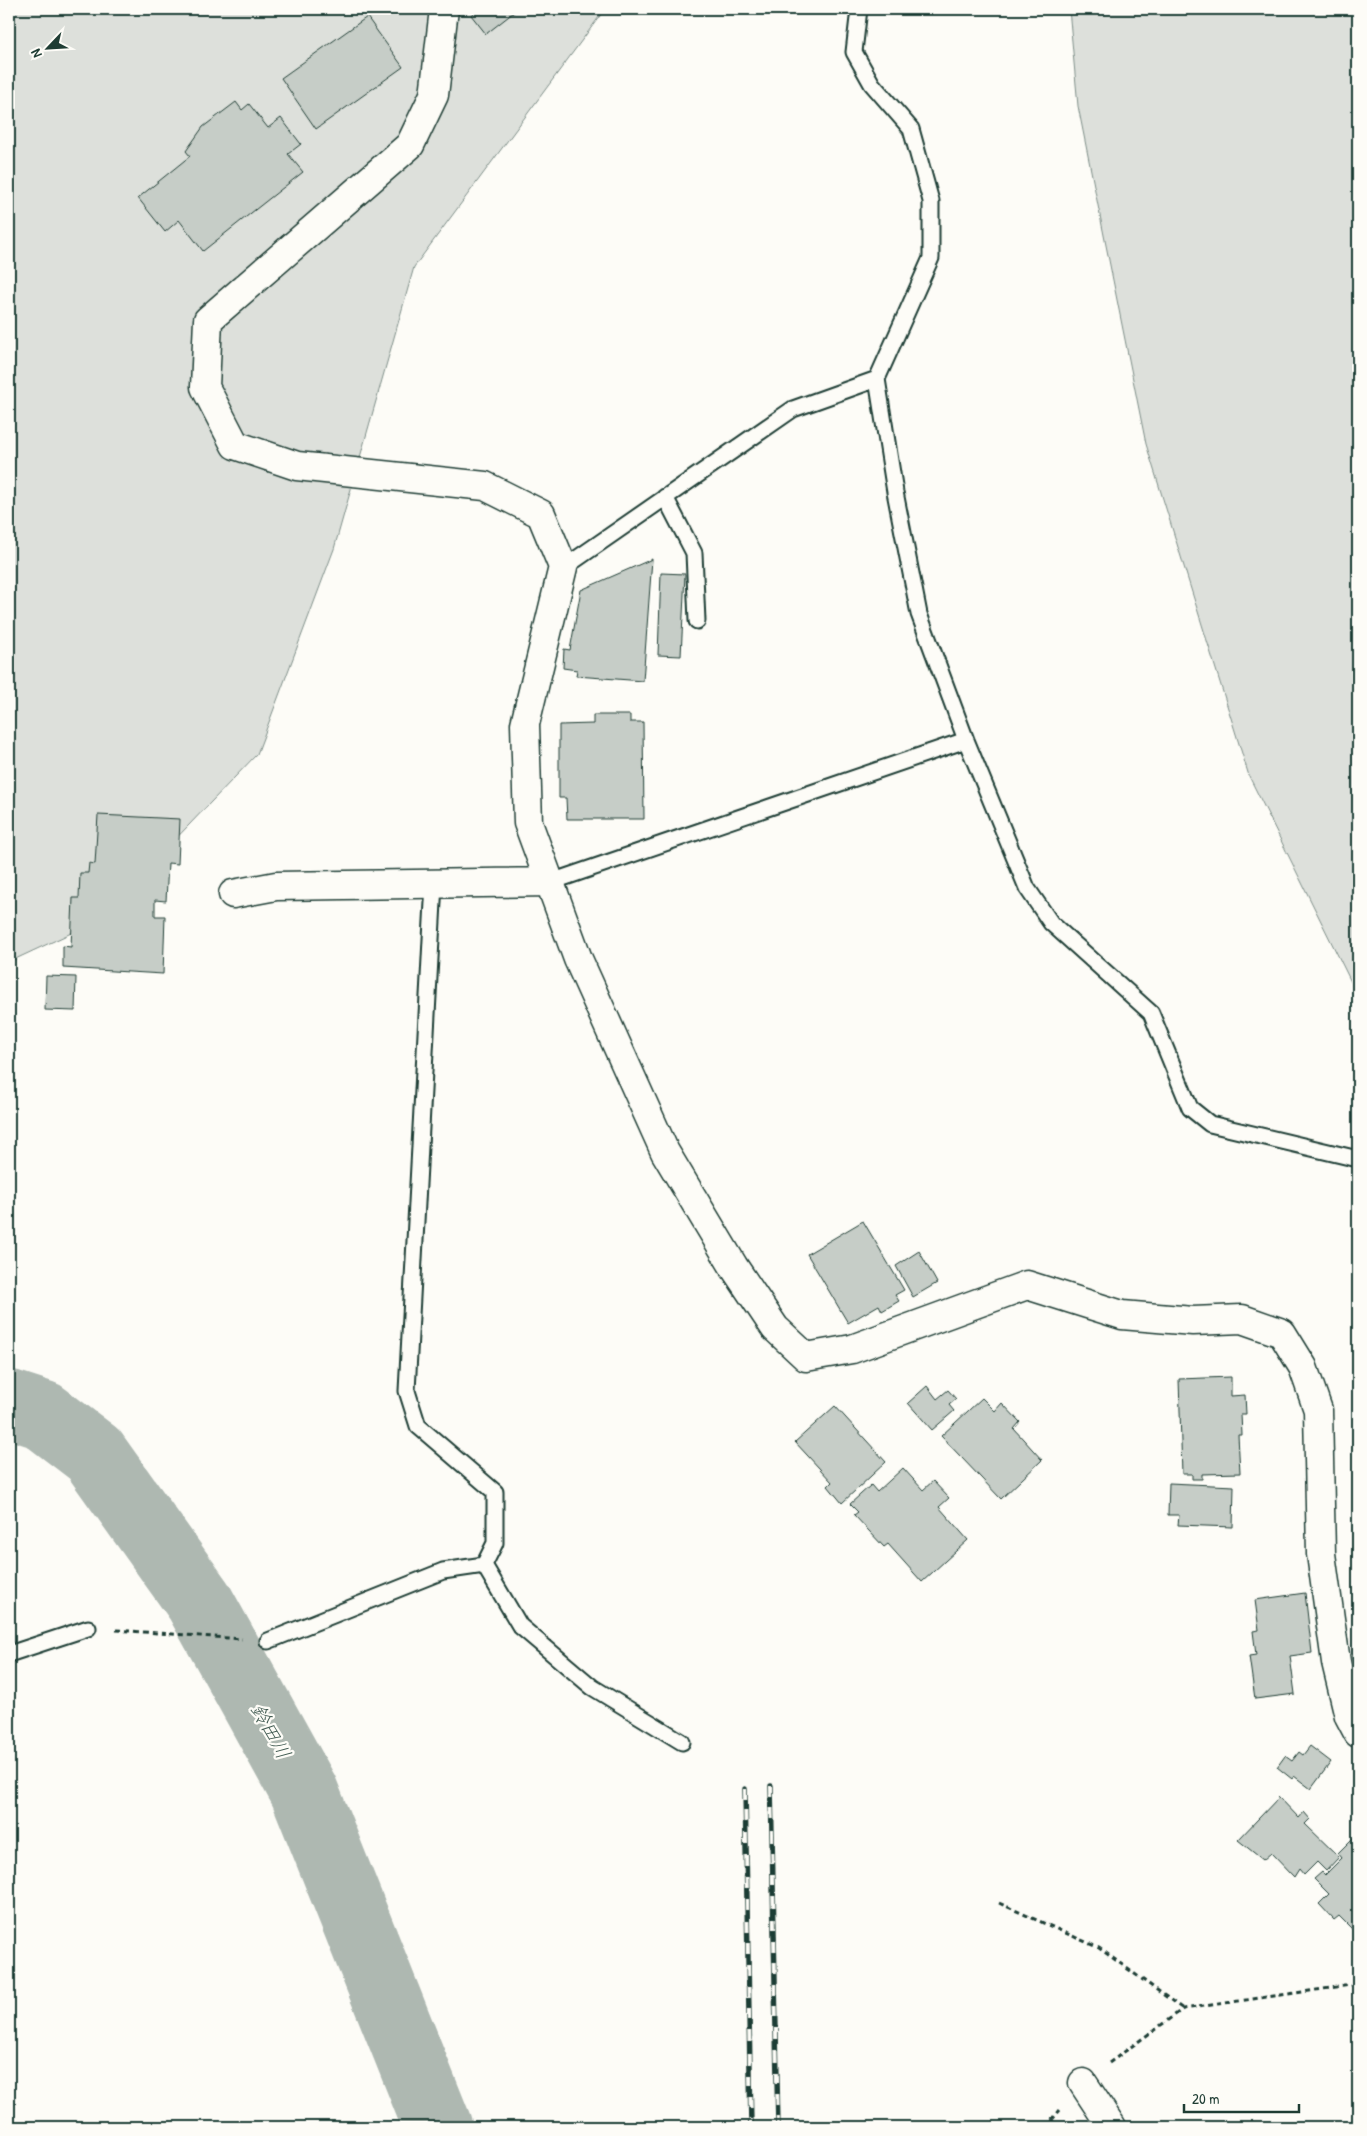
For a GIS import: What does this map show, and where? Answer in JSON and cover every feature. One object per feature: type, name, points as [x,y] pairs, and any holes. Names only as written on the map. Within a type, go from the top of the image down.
[{"type":"street","points":[[444,9],[434,95],[410,145],[208,320],[205,387],[234,445],[297,466],[485,486],[541,514],[562,569],[525,724],[528,823],[578,959],[666,1152],[734,1266],[775,1328],[806,1357],[852,1349],[1027,1285],[1122,1315],[1193,1321],[1242,1319],[1282,1333],[1303,1367],[1318,1410],[1321,1554],[1336,1662],[1349,1716],[1358,1733]]},
{"type":"street","points":[[233,894],[276,886],[551,882]]},
{"type":"street","points":[[1083,2083],[1112,2127]]},
{"type":"lane","points":[[859,9],[854,52],[872,84],[911,129],[931,201],[931,258],[877,379],[895,492],[919,614],[966,740],[1027,888],[1051,922],[1151,1014],[1190,1108],[1210,1124],[1358,1159]]},
{"type":"lane","points":[[562,569],[793,409],[877,379]]},
{"type":"lane","points":[[665,497],[694,553],[697,621]]},
{"type":"lane","points":[[551,882],[966,740]]},
{"type":"lane","points":[[434,883],[407,1391],[418,1426],[495,1492],[495,1543],[484,1566]]},
{"type":"lane","points":[[268,1641],[443,1571],[484,1566]]},
{"type":"lane","points":[[484,1566],[520,1626],[592,1687],[682,1742]]},
{"type":"lane","points":[[9,1654],[88,1628]]},
{"type":"path","points":[[88,1628],[268,1641]]},
{"type":"path","points":[[999,1903],[1099,1948],[1184,2009]]},
{"type":"path","points":[[1083,2083],[1184,2009],[1358,1984]]},
{"type":"shaded area","points":[[9,9],[605,9],[414,267],[334,549],[257,754],[97,921],[9,962]]},
{"type":"shaded area","points":[[1069,9],[1358,9],[1358,996],[1249,776],[1146,444],[1078,106]]},
{"type":"building","points":[[477,9],[518,9],[486,34],[471,15]]},
{"type":"building","points":[[367,17],[403,67],[316,129],[281,78]]},
{"type":"building","points":[[236,102],[242,110],[249,104],[268,128],[281,118],[301,144],[288,154],[303,172],[203,251],[179,220],[165,232],[138,198],[190,156],[186,151],[203,127]]},
{"type":"building","points":[[652,559],[643,681],[576,676],[577,670],[563,668],[564,649],[570,650],[581,590]]},
{"type":"building","points":[[661,573],[685,574],[681,656],[658,655]]},
{"type":"building","points":[[593,715],[630,715],[630,722],[643,722],[644,819],[567,819],[566,798],[559,798],[559,725],[593,724]]},
{"type":"building","points":[[98,815],[180,819],[178,864],[168,863],[166,901],[155,900],[155,916],[165,916],[163,974],[63,968],[63,946],[71,947],[73,898],[79,898],[80,873],[88,873],[89,863],[95,864]]},
{"type":"building","points":[[46,976],[76,977],[75,1011],[45,1010]]},
{"type":"building","points":[[863,1221],[904,1290],[895,1295],[899,1301],[882,1311],[879,1305],[848,1323],[807,1254]]},
{"type":"building","points":[[919,1251],[937,1283],[913,1297],[896,1266]]},
{"type":"building","points":[[1231,1377],[1231,1396],[1245,1395],[1246,1414],[1241,1414],[1242,1435],[1238,1435],[1240,1473],[1202,1474],[1202,1479],[1192,1479],[1192,1474],[1182,1474],[1179,1379]]},
{"type":"building","points":[[927,1386],[937,1399],[948,1390],[956,1399],[949,1405],[954,1411],[932,1430],[908,1403]]},
{"type":"building","points":[[982,1398],[995,1411],[1002,1403],[1020,1422],[1014,1429],[1042,1460],[1001,1499],[941,1436]]},
{"type":"building","points":[[835,1406],[886,1462],[842,1503],[828,1486],[832,1482],[795,1442]]},
{"type":"building","points":[[903,1468],[923,1490],[933,1481],[949,1498],[939,1507],[968,1540],[922,1582],[888,1544],[884,1547],[854,1515],[858,1512],[850,1504],[871,1485],[877,1492]]},
{"type":"building","points":[[1169,1483],[1234,1486],[1233,1527],[1178,1525],[1179,1515],[1168,1515]]},
{"type":"building","points":[[1305,1593],[1312,1653],[1290,1656],[1295,1694],[1255,1699],[1249,1656],[1256,1655],[1253,1631],[1259,1630],[1255,1600]]},
{"type":"building","points":[[1310,1746],[1331,1762],[1311,1789],[1294,1776],[1292,1779],[1277,1767],[1285,1756],[1292,1761],[1299,1752],[1303,1755]]},
{"type":"building","points":[[1279,1797],[1299,1818],[1304,1812],[1310,1819],[1305,1824],[1339,1857],[1326,1871],[1317,1862],[1304,1875],[1299,1869],[1294,1877],[1271,1853],[1263,1860],[1238,1840]]},
{"type":"building","points":[[1358,1833],[1358,1935],[1339,1916],[1334,1920],[1319,1904],[1329,1894],[1314,1879],[1322,1872],[1325,1875],[1342,1858],[1338,1853]]},
{"type":"waterway","name":"鈴田川","points":[[9,1404],[43,1415],[94,1454],[199,1601],[304,1791],[438,2127]]},
{"type":"railway","points":[[771,1786],[778,2127]]},
{"type":"railway","points":[[745,1789],[751,2127]]}]
